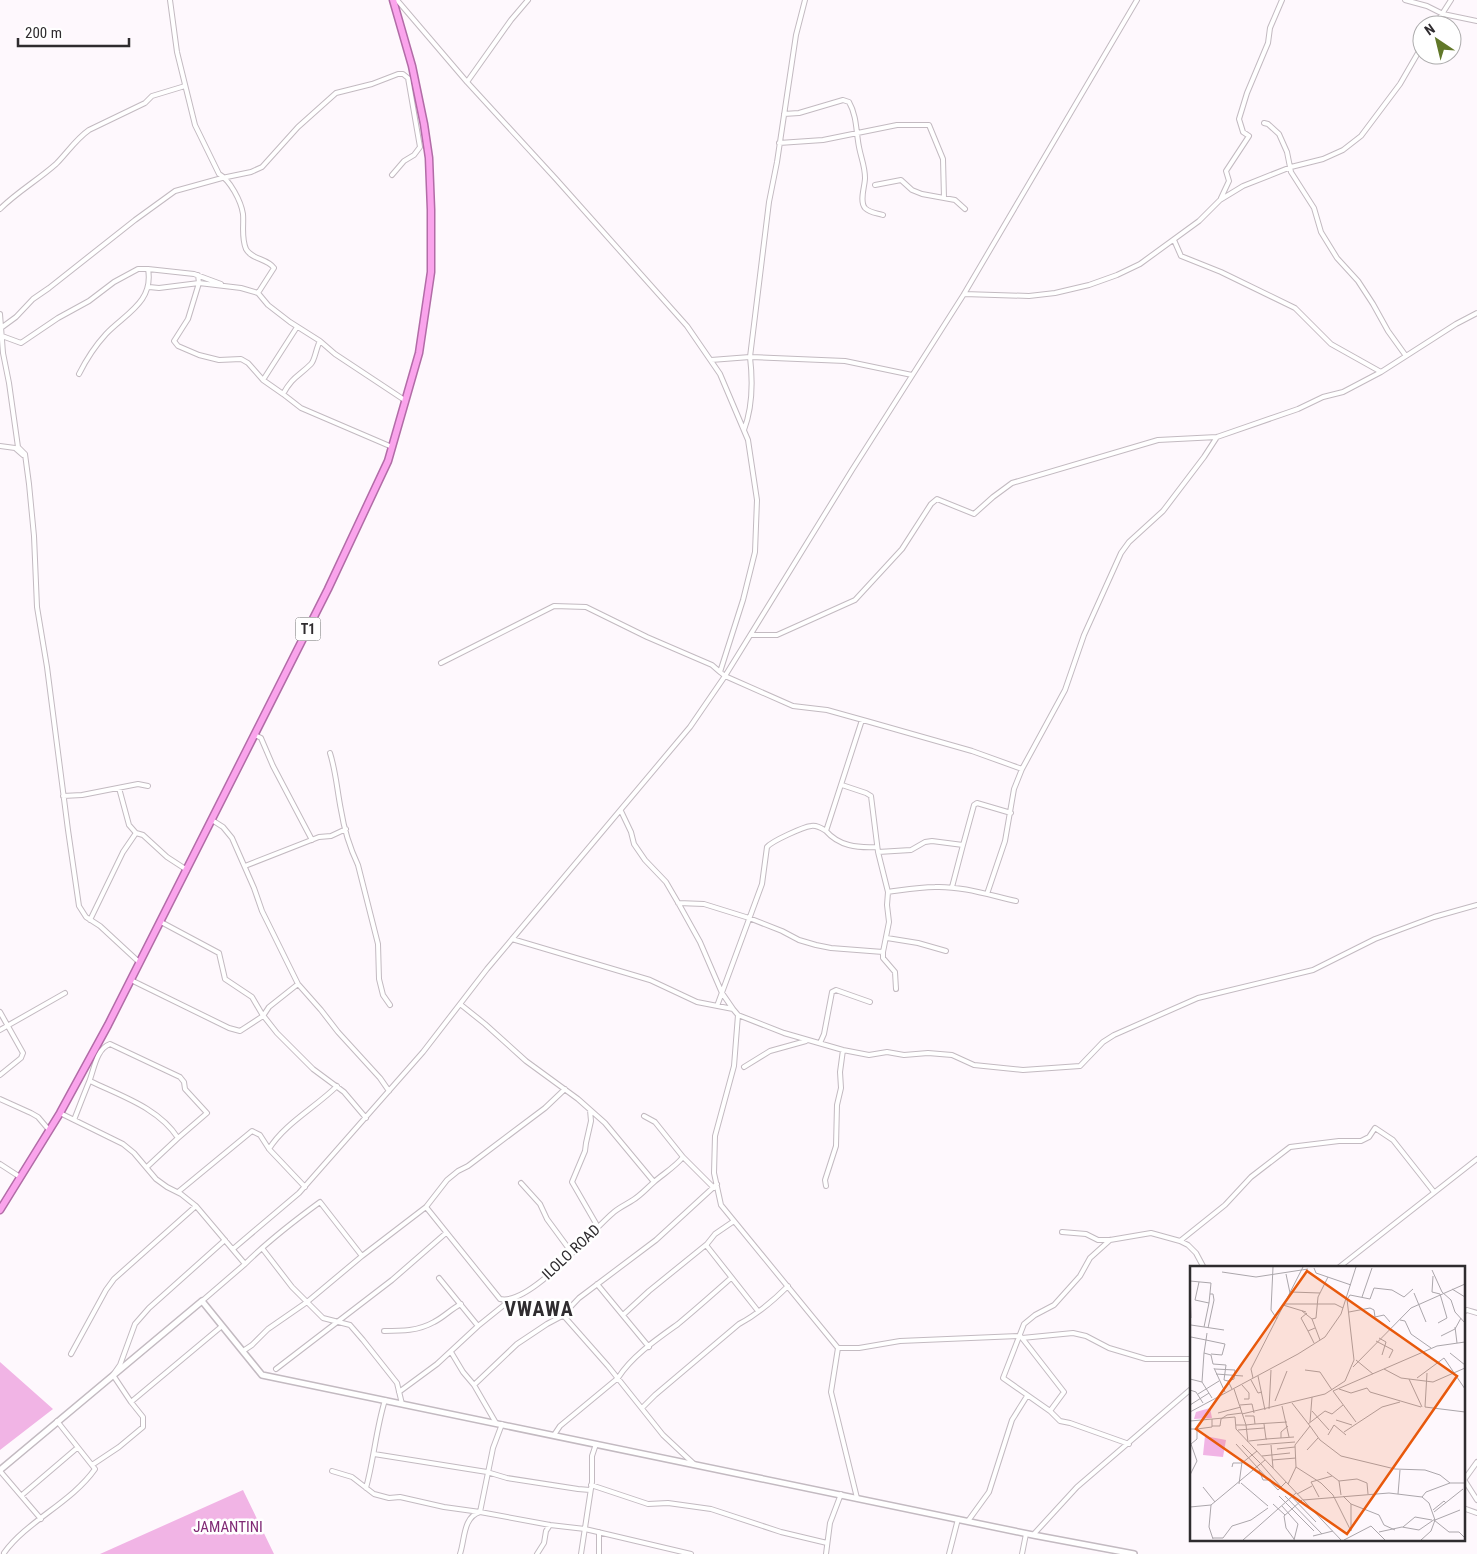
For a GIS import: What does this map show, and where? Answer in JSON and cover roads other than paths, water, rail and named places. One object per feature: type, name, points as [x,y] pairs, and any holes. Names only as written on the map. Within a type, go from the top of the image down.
[{"type":"highway","name":"T1","points":[[0,1210],[60,1113],[108,1025],[328,589],[388,461],[420,353],[431,272],[429,158],[412,66],[396,0]]},
{"type":"street","points":[[170,0],[177,52],[198,133],[219,174],[226,178],[239,202],[243,214],[244,242],[247,252],[251,256],[271,263],[274,268],[258,293]]},
{"type":"street","points":[[396,0],[687,326],[720,374],[748,440],[757,500],[755,552],[743,600],[720,672]]},
{"type":"street","points":[[468,82],[511,20],[528,0]]},
{"type":"street","points":[[744,430],[750,414],[752,377],[750,357],[769,202],[796,35],[805,0]]},
{"type":"street","points":[[233,1249],[304,1187],[366,1118],[423,1052],[512,940],[690,727],[725,676],[964,294],[1137,0]]},
{"type":"street","points":[[1220,200],[1229,181],[1226,171],[1249,136],[1243,132],[1239,119],[1247,93],[1268,43],[1270,28],[1282,0]]},
{"type":"street","points":[[1405,0],[1427,6],[1443,14],[1477,21]]},
{"type":"street","points":[[1443,14],[1450,0]]},
{"type":"street","points":[[964,294],[1029,296],[1055,293],[1089,285],[1140,264],[1199,221],[1220,200],[1243,186],[1291,167],[1323,159],[1343,150],[1360,136],[1400,84],[1412,63]]},
{"type":"street","points":[[1,328],[16,317],[33,299],[175,191],[251,172],[262,167],[282,144],[336,93],[403,74],[408,78],[420,147],[414,155],[404,161],[392,174]]},
{"type":"street","points":[[0,209],[18,192],[32,184],[57,162],[89,130],[145,103],[152,96],[185,86]]},
{"type":"street","points":[[784,114],[799,113],[846,100],[854,112],[864,163],[863,204],[871,212],[883,215]]},
{"type":"street","points":[[1264,123],[1268,124],[1279,134],[1287,152],[1291,172],[1314,208],[1321,232],[1337,258],[1358,281],[1388,332],[1406,356]]},
{"type":"street","points":[[779,143],[823,140],[897,125],[929,125],[943,159],[944,198]]},
{"type":"street","points":[[875,185],[901,180],[912,190],[922,194],[958,201],[966,209]]},
{"type":"street","points":[[1174,240],[1181,256],[1221,272],[1294,308],[1330,344],[1380,372]]},
{"type":"street","points":[[2,336],[20,343],[58,318],[89,301],[127,274],[138,269],[148,268],[198,275],[226,286]]},
{"type":"street","points":[[79,374],[106,334],[131,312],[142,299],[149,287],[148,268]]},
{"type":"street","points":[[198,275],[199,282],[188,319],[174,341],[178,346],[198,355],[219,360],[241,359],[248,363],[263,380],[301,408],[392,447]]},
{"type":"street","points":[[149,287],[159,288],[199,282],[248,289],[258,293],[268,305],[320,341],[335,354],[406,401]]},
{"type":"street","points":[[751,634],[777,635],[855,600],[902,549],[931,504],[937,499],[974,514],[1012,483],[1158,440],[1217,437],[1298,409],[1323,397],[1343,392],[1380,372],[1456,324],[1477,313]]},
{"type":"street","points":[[0,314],[3,353],[18,446],[25,457],[34,536],[36,607],[48,676],[79,906],[86,917],[118,942],[140,963]]},
{"type":"street","points":[[263,380],[297,326]]},
{"type":"street","points":[[283,394],[292,379],[312,363],[320,341]]},
{"type":"street","points":[[711,360],[750,357],[845,361],[912,375]]},
{"type":"street","points":[[987,894],[1005,841],[1014,789],[1022,769],[1065,690],[1084,635],[1121,552],[1163,511],[1217,437]]},
{"type":"street","points":[[0,446],[15,448],[25,457]]},
{"type":"street","points":[[441,663],[554,606],[586,607],[647,637],[712,665],[725,676],[784,703],[799,707],[827,710],[972,751],[1022,769]]},
{"type":"street","points":[[826,831],[862,720]]},
{"type":"street","points":[[255,735],[261,738],[273,766],[312,840]]},
{"type":"street","points":[[330,753],[337,780],[341,814],[358,865],[378,944],[379,979],[383,995],[390,1005]]},
{"type":"street","points":[[64,796],[82,795],[138,784],[148,786]]},
{"type":"street","points":[[842,785],[871,796],[877,847],[888,892],[889,922],[887,938],[882,952],[884,962],[895,972],[896,989]]},
{"type":"street","points":[[120,788],[129,825],[136,833],[143,835],[187,870]]},
{"type":"street","points":[[952,888],[975,804],[979,803],[1011,813]]},
{"type":"street","points":[[621,810],[634,844],[645,860],[666,882],[700,942],[722,993],[738,1015],[810,1041],[869,1055],[887,1052],[904,1055],[928,1053],[952,1055],[974,1065],[1024,1070],[1080,1066],[1104,1042],[1114,1035],[1182,1004],[1198,998],[1313,970],[1375,940],[1414,924],[1477,905]]},
{"type":"street","points":[[212,820],[223,827],[232,838],[262,911],[298,984],[380,1078],[389,1091]]},
{"type":"street","points":[[717,1006],[762,884],[767,847],[770,844],[807,827],[818,826],[841,844],[877,847]]},
{"type":"street","points":[[245,866],[319,837],[331,836],[346,829]]},
{"type":"street","points":[[90,920],[123,852],[136,833]]},
{"type":"street","points":[[878,852],[910,850],[925,842],[932,841],[963,846]]},
{"type":"street","points":[[888,892],[934,887],[952,888],[1016,901]]},
{"type":"street","points":[[678,903],[704,904],[749,918],[799,940],[816,945],[882,952]]},
{"type":"street","points":[[160,922],[219,953],[225,979],[252,997],[276,1033],[312,1069],[337,1086],[352,1100],[366,1118]]},
{"type":"street","points":[[887,938],[918,943],[946,951]]},
{"type":"street","points":[[512,940],[650,980],[697,1002],[733,1009]]},
{"type":"street","points":[[131,980],[229,1028],[240,1031],[263,1016],[269,1007],[298,984]]},
{"type":"street","points":[[820,1043],[824,1034],[832,992],[836,990],[870,1002]]},
{"type":"street","points":[[0,1030],[65,993]]},
{"type":"street","points":[[460,1004],[526,1061],[590,1110],[613,1132],[654,1182]]},
{"type":"street","points":[[0,1012],[23,1053],[22,1058],[0,1075]]},
{"type":"street","points":[[738,1015],[734,1066],[715,1136],[715,1185],[721,1205],[838,1348],[831,1392],[857,1498]]},
{"type":"street","points":[[744,1067],[770,1051],[810,1041]]},
{"type":"street","points":[[74,1120],[90,1081],[95,1062],[106,1045],[110,1044],[180,1077],[184,1082],[185,1090],[206,1113],[147,1167]]},
{"type":"street","points":[[826,1186],[825,1180],[836,1146],[837,1105],[841,1088],[840,1072],[844,1050]]},
{"type":"street","points":[[90,1081],[151,1111],[171,1126],[178,1138]]},
{"type":"street","points":[[269,1149],[281,1133],[337,1086]]},
{"type":"street","points":[[243,1351],[268,1329],[307,1302],[362,1256],[426,1207],[447,1180],[458,1171],[468,1166],[519,1128],[565,1090]]},
{"type":"street","points":[[0,1099],[38,1117],[48,1130]]},
{"type":"street","points":[[590,1110],[591,1121],[585,1151],[572,1182],[598,1227]]},
{"type":"street","points":[[60,1113],[124,1144],[156,1179],[167,1188],[178,1192],[196,1206],[245,1264]]},
{"type":"street","points":[[644,1116],[655,1122],[683,1157],[715,1185]]},
{"type":"street","points":[[1180,1241],[1225,1205],[1251,1177],[1290,1147],[1338,1141],[1361,1141],[1369,1137],[1375,1128],[1393,1140],[1434,1192]]},
{"type":"street","points":[[178,1192],[252,1131],[260,1134],[269,1149],[304,1187]]},
{"type":"street","name":"ILOLO ROAD","points":[[399,1392],[450,1352],[511,1299],[549,1276],[612,1214],[635,1199],[683,1157]]},
{"type":"street","points":[[1341,1266],[1477,1159]]},
{"type":"street","points":[[0,1164],[20,1177]]},
{"type":"street","points":[[521,1183],[540,1204],[547,1219],[572,1253]]},
{"type":"street","points":[[474,1385],[517,1344],[563,1314],[579,1298],[656,1240],[715,1185]]},
{"type":"street","points":[[42,1518],[0,1471],[262,1248],[320,1202],[362,1256]]},
{"type":"street","points":[[71,1354],[101,1298],[114,1279],[196,1206]]},
{"type":"street","points":[[426,1207],[500,1299],[511,1299]]},
{"type":"street","points":[[623,1315],[649,1291],[706,1246],[715,1234],[734,1221]]},
{"type":"street","points":[[1062,1232],[1086,1234],[1098,1240],[1110,1240],[1151,1233],[1188,1245],[1196,1253],[1203,1266]]},
{"type":"street","points":[[276,1369],[340,1322],[446,1233]]},
{"type":"street","points":[[113,1375],[120,1365],[135,1324],[149,1308],[226,1240]]},
{"type":"street","points":[[1110,1240],[1090,1258],[1080,1276],[1054,1305],[1035,1315],[1024,1324],[1021,1337],[1003,1378],[1050,1411],[1060,1421],[1070,1422],[1129,1444]]},
{"type":"street","points":[[706,1246],[758,1311]]},
{"type":"street","points":[[262,1248],[292,1286],[315,1311],[325,1319],[350,1325],[364,1340],[397,1383],[402,1404]]},
{"type":"street","points":[[439,1278],[478,1326]]},
{"type":"street","points":[[554,1435],[560,1426],[618,1378],[623,1370],[731,1278]]},
{"type":"street","points":[[597,1284],[649,1347]]},
{"type":"street","points":[[642,1408],[739,1324],[752,1318],[788,1286]]},
{"type":"street","points":[[202,1301],[262,1375],[841,1494],[1110,1552],[1134,1554]]},
{"type":"street","points":[[384,1331],[406,1331],[422,1328],[435,1322],[461,1304]]},
{"type":"street","points":[[1464,1312],[1467,1310],[1477,1313]]},
{"type":"street","points":[[563,1314],[663,1434],[694,1464]]},
{"type":"street","points":[[325,1319],[328,1330]]},
{"type":"street","points":[[131,1402],[222,1326]]},
{"type":"street","points":[[838,1348],[858,1348],[900,1341],[1021,1337],[1073,1333],[1086,1336],[1110,1348],[1146,1359],[1190,1359]]},
{"type":"street","points":[[1021,1337],[1064,1392],[1050,1411]]},
{"type":"street","points":[[450,1352],[499,1424],[487,1472],[480,1512]]},
{"type":"street","points":[[92,1465],[119,1448],[143,1427],[143,1417],[113,1375]]},
{"type":"street","points":[[1033,1535],[1077,1487],[1190,1390]]},
{"type":"street","points":[[968,1522],[989,1492],[1012,1420],[1027,1396]]},
{"type":"street","points":[[366,1488],[380,1416],[385,1400]]},
{"type":"street","points":[[4,1554],[11,1544],[91,1475],[95,1469],[57,1421]]},
{"type":"street","points":[[581,1554],[591,1487],[592,1456],[596,1444]]},
{"type":"street","points":[[22,1495],[77,1448]]},
{"type":"street","points":[[374,1454],[578,1489],[591,1487],[648,1504],[668,1503],[711,1509],[769,1526],[781,1532],[827,1543]]},
{"type":"street","points":[[1477,1462],[1464,1480],[1477,1500]]},
{"type":"street","points":[[332,1471],[352,1477],[374,1494],[389,1498],[400,1497],[444,1507],[585,1529],[691,1554]]},
{"type":"street","points":[[826,1554],[830,1523],[841,1494]]},
{"type":"street","points":[[1464,1508],[1477,1513]]},
{"type":"street","points":[[460,1554],[467,1521],[473,1514],[480,1512]]},
{"type":"street","points":[[949,1554],[958,1519]]},
{"type":"street","points":[[537,1554],[544,1543],[546,1531],[550,1525]]},
{"type":"street","points":[[599,1532],[599,1554]]},
{"type":"street","points":[[1022,1554],[1026,1534]]},
{"type":"district","name":"VWAWA","points":[[539,1309]]},
{"type":"park label","name":"JAMANTINI","points":[[228,1527]]}]
